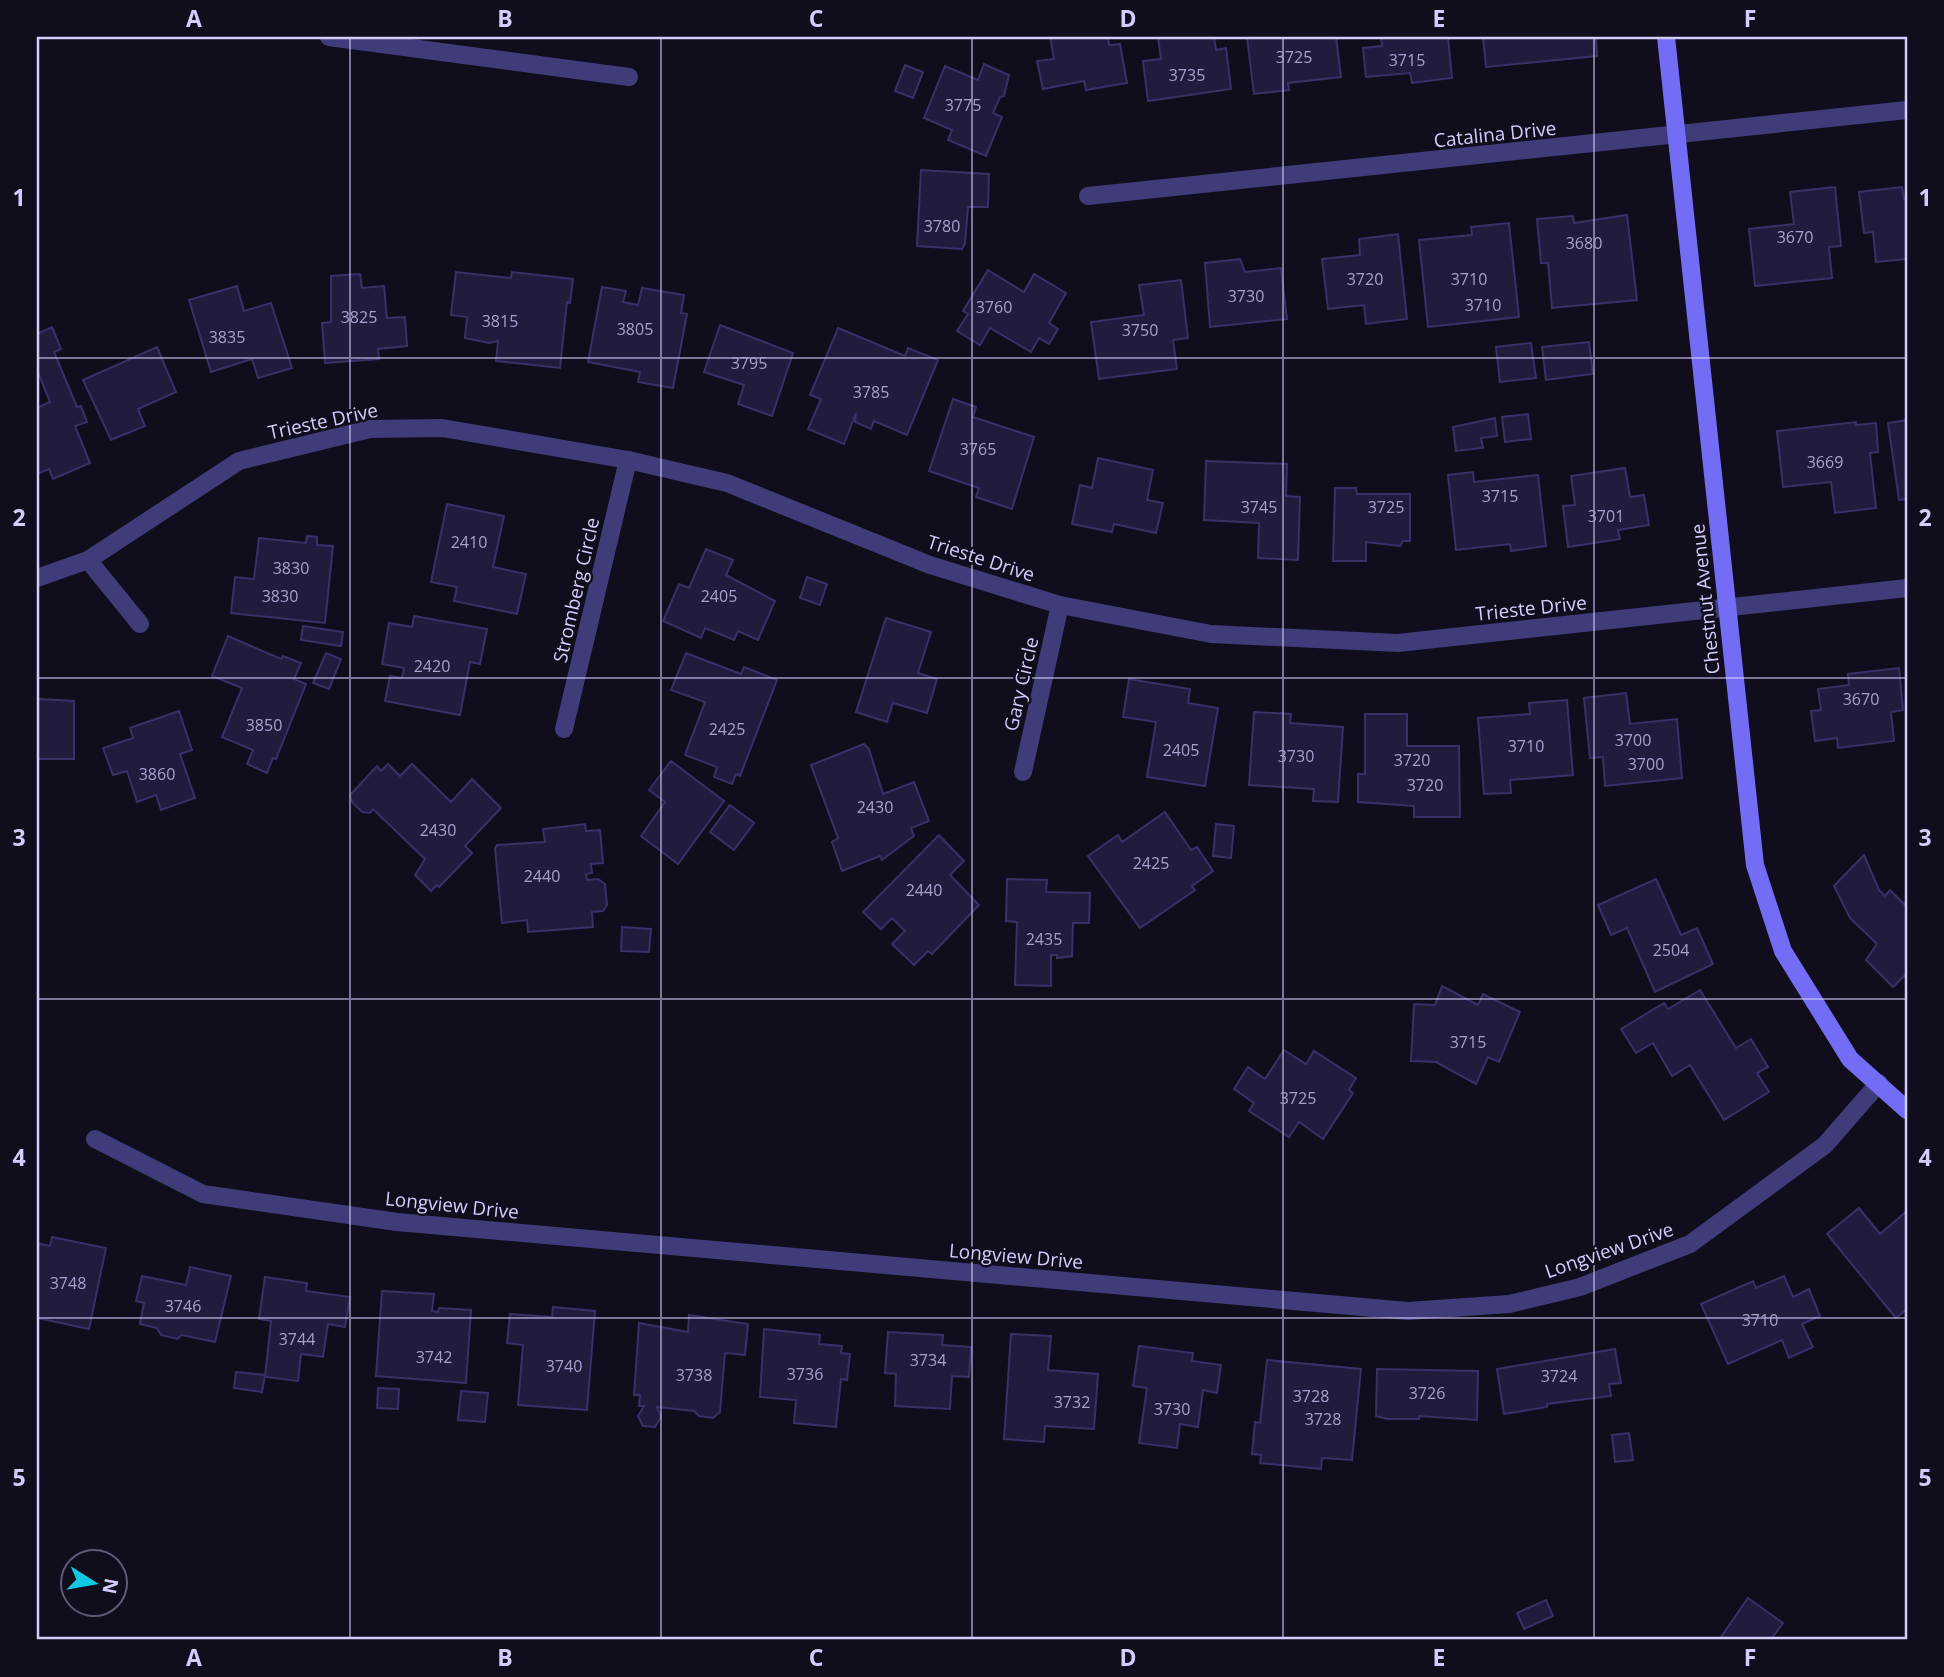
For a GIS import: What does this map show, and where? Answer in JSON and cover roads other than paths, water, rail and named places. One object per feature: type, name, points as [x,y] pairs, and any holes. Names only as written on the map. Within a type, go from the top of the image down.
[{"type":"street","points":[[329,37],[629,77]]},
{"type":"street","name":"Chestnut Avenue","points":[[1666,37],[1755,865],[1783,951],[1850,1059],[1907,1110]]},
{"type":"street","name":"Catalina Drive","points":[[1087,196],[1907,110]]},
{"type":"street","name":"Trieste Drive","points":[[37,578],[89,561],[239,461],[370,429],[442,428],[628,460],[727,483],[930,565],[1060,605],[1211,634],[1398,643],[1907,588]]},
{"type":"street","name":"Stromberg Circle","points":[[564,729],[628,460]]},
{"type":"street","points":[[89,561],[139,624]]},
{"type":"street","name":"Gary Circle","points":[[1023,772],[1060,605]]},
{"type":"street","name":"Longview Drive","points":[[95,1139],[203,1194],[397,1222],[1408,1311],[1509,1304],[1580,1287],[1690,1244],[1825,1145],[1879,1083]]}]
